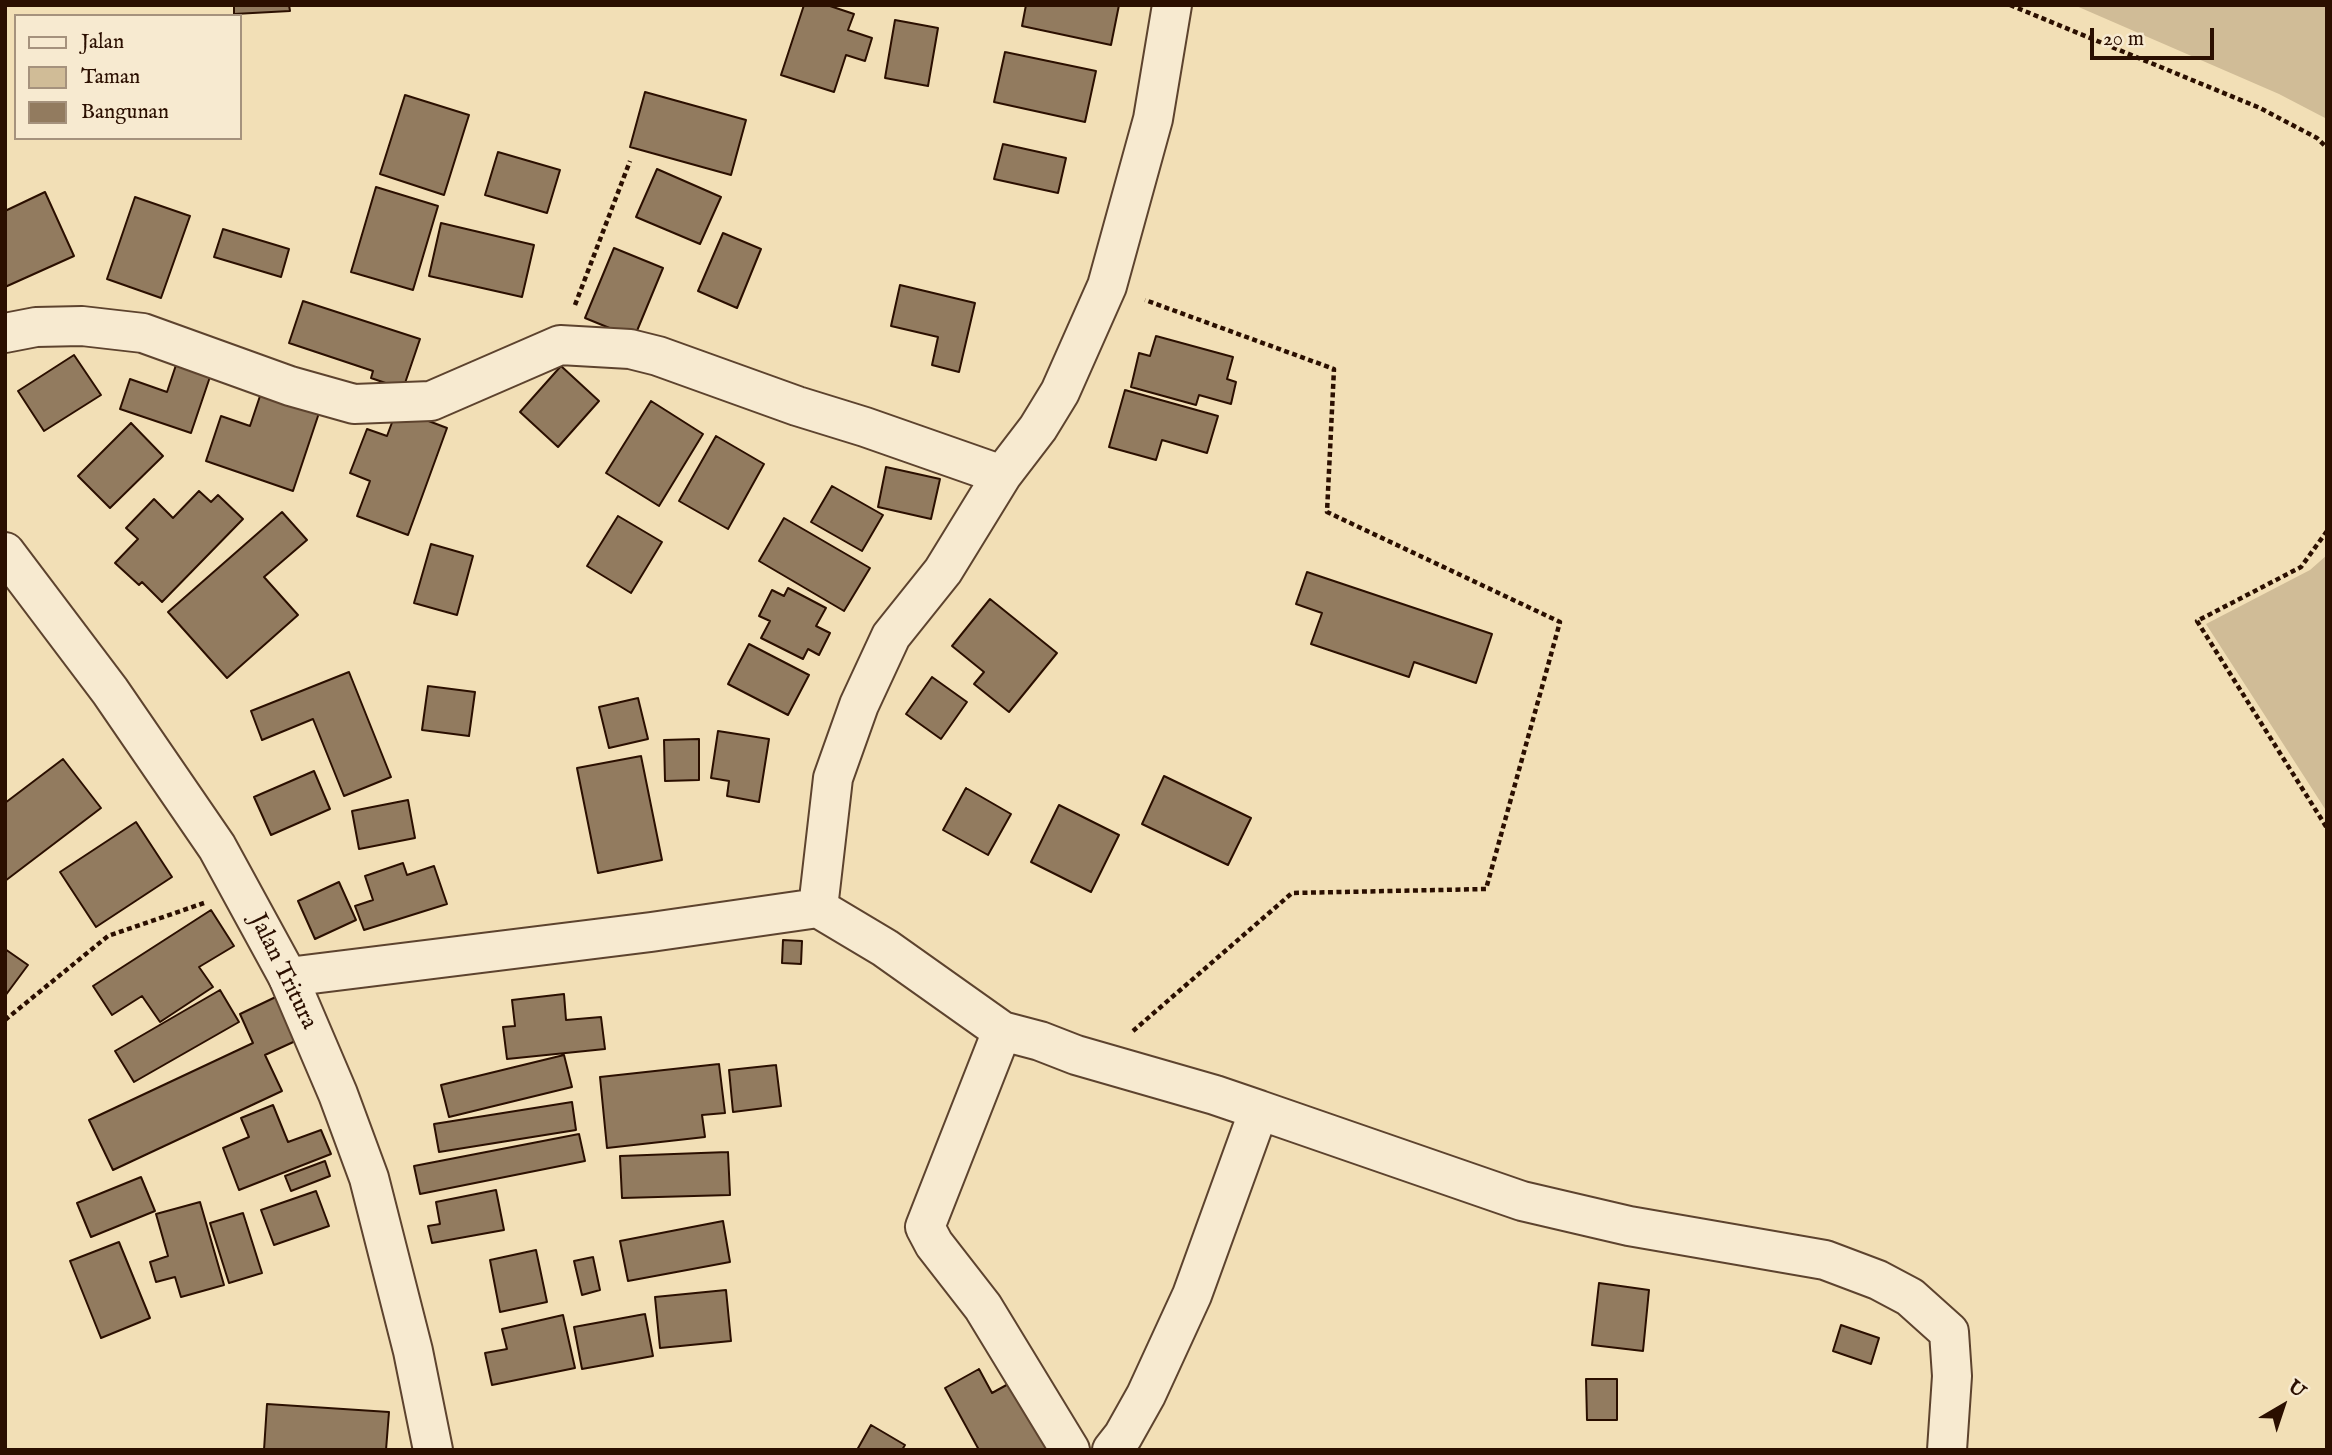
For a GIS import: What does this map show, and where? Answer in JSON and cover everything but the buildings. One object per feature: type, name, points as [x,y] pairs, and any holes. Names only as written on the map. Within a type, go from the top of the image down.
[{"type":"street","points":[[818,908],[834,778],[859,705],[891,636],[943,571],[1002,475],[1038,428],[1060,392],[1107,286],[1153,120],[1172,5]]},
{"type":"street","points":[[5,333],[36,327],[82,326],[143,333],[290,386],[354,404],[431,401],[560,345],[630,349],[658,356],[1002,475]]},
{"type":"street","name":"Jalan Tritura","points":[[5,552],[110,691],[218,847],[288,977],[338,1094],[369,1178],[413,1351],[433,1450]]},
{"type":"street","points":[[288,977],[651,932],[818,908],[885,948],[1002,1031],[1215,1095],[1532,1203],[1629,1226],[1825,1260],[1878,1280],[1910,1297],[1949,1332],[1952,1376],[1947,1450]]},
{"type":"street","points":[[1002,1031],[925,1227],[934,1244],[984,1307],[1070,1450]]},
{"type":"street","points":[[1112,1450],[1146,1395],[1192,1295],[1259,1110]]},
{"type":"path","points":[[2011,5],[2260,108],[2317,138],[2327,148]]},
{"type":"path","points":[[560,345],[630,161]]},
{"type":"path","points":[[1098,1061],[1292,892],[1486,889],[1560,622],[1327,512],[1334,369],[1107,286]]},
{"type":"path","points":[[2327,531],[2301,567],[2197,621],[2327,828]]},
{"type":"path","points":[[5,1020],[108,936],[242,890]]},
{"type":"green space","points":[[2074,5],[2327,5],[2327,119],[2279,94]]},
{"type":"green space","points":[[2327,555],[2327,812],[2206,624],[2310,570]]}]
